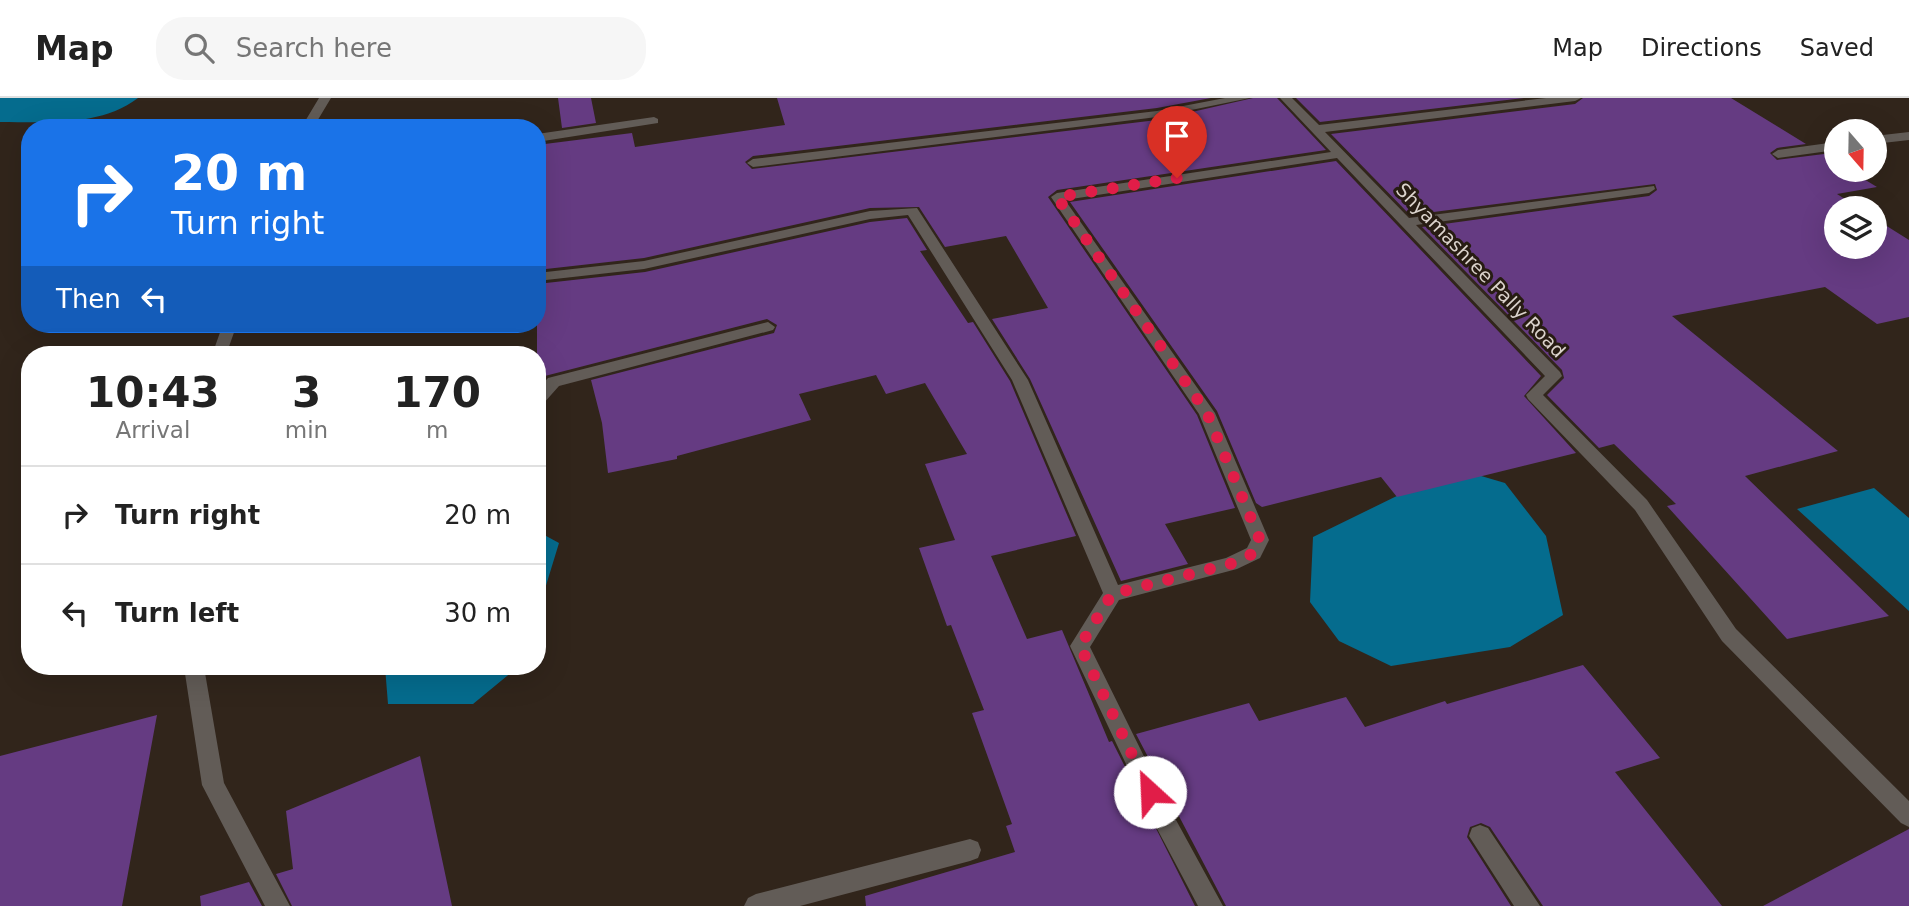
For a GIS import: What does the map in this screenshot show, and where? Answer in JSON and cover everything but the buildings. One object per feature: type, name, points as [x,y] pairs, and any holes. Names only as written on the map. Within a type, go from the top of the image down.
[{"type":"street","points":[[313,119],[326,98]]},
{"type":"street","points":[[753,163],[1157,114],[1244,98]]},
{"type":"street","name":"Shyamashree Pally Road","points":[[1286,98],[1554,376],[1534,395],[1641,505],[1729,635],[1909,816]]},
{"type":"street","points":[[1507,98],[1518,106]]},
{"type":"street","points":[[1317,130],[1575,98]]},
{"type":"street","points":[[546,137],[654,121]]},
{"type":"street","points":[[1887,139],[1909,136]]},
{"type":"street","points":[[1778,153],[1824,147]]},
{"type":"street","points":[[1211,906],[1161,816],[1080,646],[1112,594],[1230,564],[1254,553],[1260,540],[1207,413],[1057,197],[1340,154]]},
{"type":"street","points":[[1406,222],[1649,189]]},
{"type":"street","points":[[546,276],[644,265],[870,215],[912,211],[1020,380],[1112,594]]},
{"type":"street","points":[[546,390],[554,382],[768,327]]},
{"type":"street","points":[[195,675],[213,785],[278,906]]},
{"type":"street","points":[[1480,836],[1528,906]]},
{"type":"street","points":[[756,906],[970,850]]},
{"type":"water","points":[[0,98],[138,98],[107,114],[90,118],[0,122]]},
{"type":"water","points":[[1454,468],[1505,483],[1546,536],[1563,615],[1510,647],[1391,666],[1339,641],[1310,602],[1313,537]]},
{"type":"water","points":[[1874,488],[1909,518],[1909,611],[1797,509]]},
{"type":"water","points":[[546,536],[559,543],[546,586]]},
{"type":"water","points":[[386,675],[508,675],[473,704],[388,704]]},
{"type":"route","points":[[1150,792],[1080,646],[1112,594],[1230,564],[1254,553],[1260,540],[1207,413],[1057,197],[1177,178]]}]
